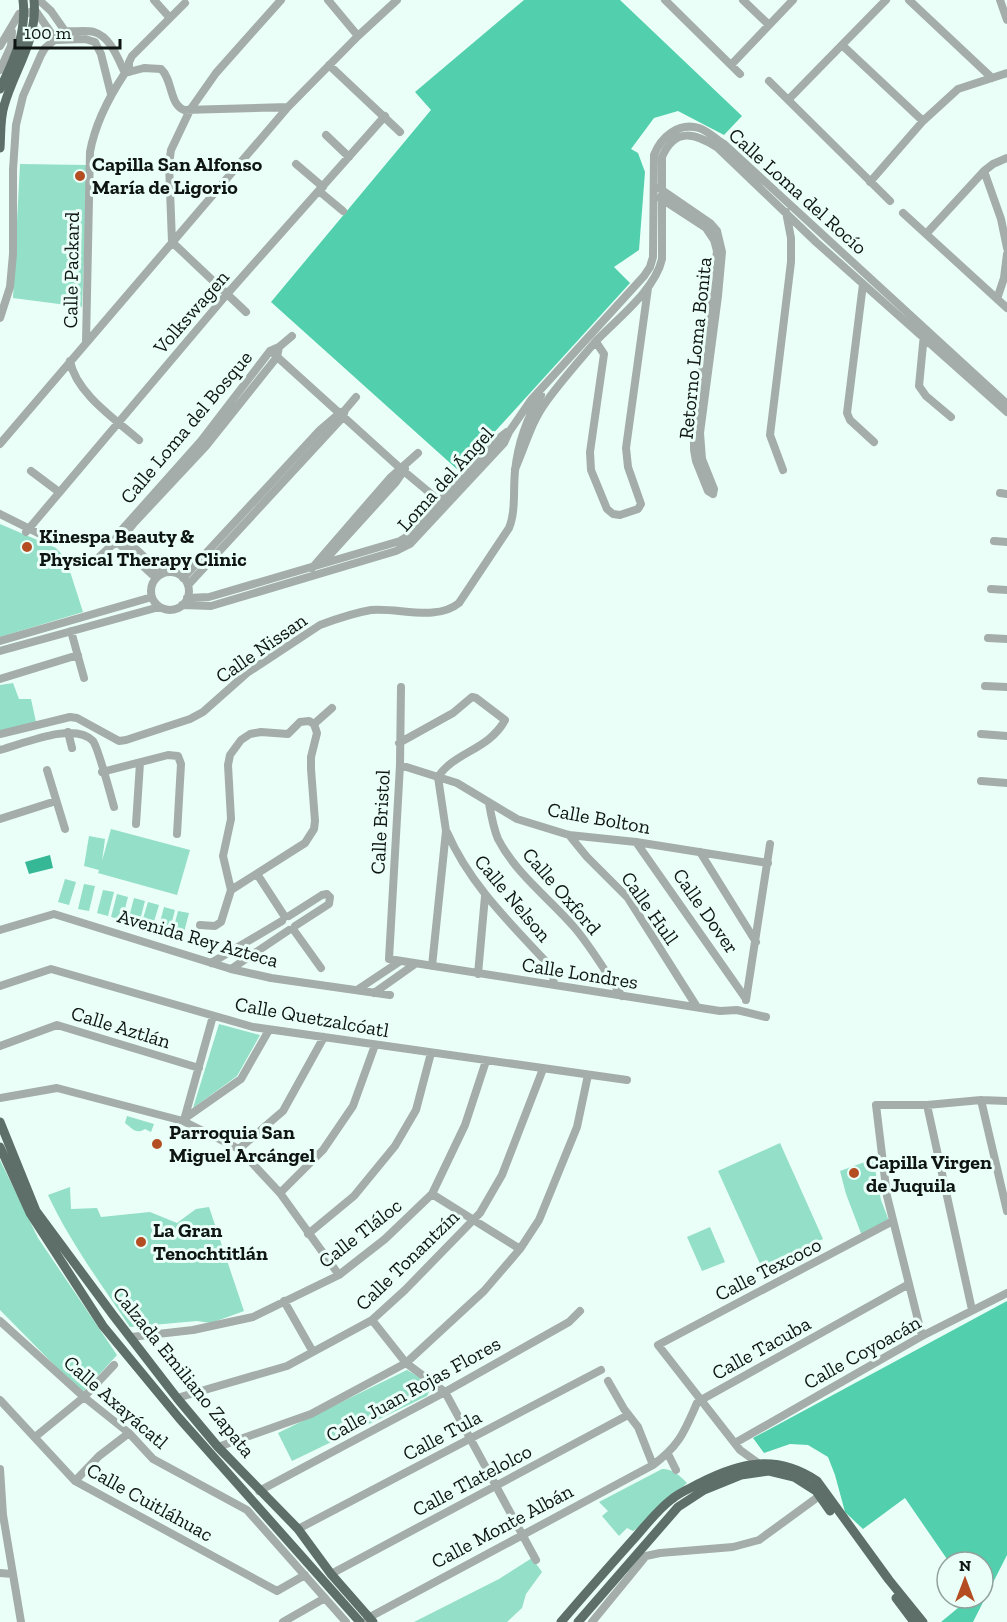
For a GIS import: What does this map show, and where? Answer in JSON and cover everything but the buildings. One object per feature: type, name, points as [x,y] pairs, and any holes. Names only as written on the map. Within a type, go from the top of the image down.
[{"type":"main road","points":[[0,89],[20,45],[23,0]]},
{"type":"main road","points":[[0,148],[4,108],[30,41],[35,10],[34,0]]},
{"type":"main road","name":"Calzada Emiliano Zapata","points":[[0,1122],[36,1210],[177,1398],[218,1447],[298,1529],[367,1621]]},
{"type":"main road","name":"Calzada Emiliano Zapata","points":[[0,1147],[30,1213],[102,1326],[179,1418],[367,1621]]},
{"type":"main road","points":[[561,1622],[648,1522],[672,1498],[712,1477],[738,1467],[758,1463],[786,1465],[817,1481],[822,1494],[914,1622]]},
{"type":"main road","points":[[578,1622],[678,1507],[704,1490],[741,1475],[769,1471],[794,1477],[822,1494],[923,1622]]},
{"type":"street","points":[[39,0],[57,18],[65,31]]},
{"type":"street","points":[[154,0],[170,18]]},
{"type":"street","points":[[246,312],[172,242],[170,156],[190,110],[216,73],[281,0]]},
{"type":"street","points":[[328,0],[358,36]]},
{"type":"street","points":[[86,342],[288,107],[397,0]]},
{"type":"street","points":[[665,0],[740,74]]},
{"type":"street","points":[[744,0],[769,25]]},
{"type":"street","points":[[731,64],[793,0]]},
{"type":"street","points":[[788,100],[886,0]]},
{"type":"street","points":[[909,0],[992,78]]},
{"type":"street","points":[[1000,0],[1007,20]]},
{"type":"street","name":"Calle Packard","points":[[0,444],[86,342],[90,152],[94,136],[111,94],[127,73],[132,56],[185,3]]},
{"type":"street","points":[[0,46],[21,15],[35,10],[56,40]]},
{"type":"street","points":[[45,26],[57,18]]},
{"type":"street","points":[[0,70],[11,46],[12,28]]},
{"type":"street","points":[[0,318],[10,287],[12,265],[13,170],[18,109],[45,48],[65,31],[85,31],[110,44],[127,73],[144,68],[161,69],[167,77],[179,108],[190,110],[288,107]]},
{"type":"street","points":[[56,40],[97,38]]},
{"type":"street","points":[[97,38],[111,94]]},
{"type":"street","points":[[842,45],[923,121]]},
{"type":"street","points":[[329,65],[385,116],[399,132]]},
{"type":"street","points":[[870,182],[923,121],[958,88],[1007,73]]},
{"type":"street","points":[[769,81],[890,201]]},
{"type":"street","name":"Volkswagen","points":[[27,530],[227,294],[385,116]]},
{"type":"street","name":"Calle Loma del Rocío","points":[[658,188],[654,155],[658,143],[676,130],[686,127],[699,128],[709,133],[724,144],[1007,412]]},
{"type":"street","points":[[326,135],[349,157]]},
{"type":"street","name":"Calle Loma del Rocío","points":[[549,381],[650,267],[653,257],[662,157],[666,147],[681,136],[692,135],[703,138],[718,148],[863,284],[1007,404]]},
{"type":"street","points":[[926,234],[984,171],[1007,158]]},
{"type":"street","points":[[296,164],[343,211]]},
{"type":"street","points":[[984,171],[1001,219],[1007,248]]},
{"type":"street","name":"Retorno Loma Bonita","points":[[657,197],[706,228],[714,240],[717,251],[694,450],[708,492],[713,494],[714,489],[699,448],[722,252],[717,231],[710,223],[658,188]]},
{"type":"street","name":"Calle Loma del Rocío","points":[[648,287],[660,269],[662,259],[657,197]]},
{"type":"street","points":[[783,470],[770,435],[791,262],[791,238],[786,212]]},
{"type":"street","points":[[903,213],[1007,308]]},
{"type":"street","points":[[997,298],[1004,278],[1007,254]]},
{"type":"street","points":[[863,284],[847,413],[850,420],[874,442]]},
{"type":"street","points":[[515,469],[536,416],[557,387],[648,287]]},
{"type":"street","points":[[596,342],[604,354],[590,461],[599,494],[607,509],[613,514],[620,515],[638,509],[641,504],[627,467],[626,458],[648,287]]},
{"type":"street","points":[[630,306],[643,320]]},
{"type":"street","points":[[924,333],[919,386],[926,396],[951,417]]},
{"type":"street","points":[[292,336],[274,354],[442,503]]},
{"type":"street","name":"Calle Loma del Bosque","points":[[96,560],[117,539],[274,354]]},
{"type":"street","points":[[70,361],[72,371],[83,390],[139,440]]},
{"type":"street","points":[[515,469],[529,414],[549,381],[557,387]]},
{"type":"street","name":"Loma del Ángel","points":[[185,602],[210,606],[346,561],[405,538],[442,503],[498,439],[508,432],[531,400],[549,381]]},
{"type":"street","points":[[0,651],[159,607],[171,610],[185,602],[186,581],[356,397]]},
{"type":"street","points":[[314,571],[418,453]]},
{"type":"street","points":[[314,571],[403,469]]},
{"type":"street","name":"Calle Nissan","points":[[0,734],[70,717],[77,718],[119,741],[126,740],[190,719],[203,712],[247,673],[320,625],[369,611],[435,612],[452,609],[459,603],[511,523],[515,469]]},
{"type":"street","points":[[31,471],[59,492]]},
{"type":"street","points":[[0,514],[27,530]]},
{"type":"street","points":[[0,519],[27,530]]},
{"type":"street","points":[[117,539],[159,576]]},
{"type":"street","points":[[994,541],[1007,542]]},
{"type":"street","points":[[339,545],[346,561]]},
{"type":"street","points":[[159,607],[152,597],[151,587],[159,576],[172,572],[186,581]]},
{"type":"street","points":[[991,589],[1007,590]]},
{"type":"street","points":[[0,641],[152,597]]},
{"type":"street","points":[[71,631],[84,678]]},
{"type":"street","points":[[988,638],[1007,639]]},
{"type":"street","points":[[0,679],[78,656]]},
{"type":"street","points":[[985,686],[1007,687]]},
{"type":"street","name":"Calle Bristol","points":[[389,959],[400,765],[401,687]]},
{"type":"street","points":[[399,743],[453,713],[472,697],[477,698],[505,720],[482,745],[449,763],[438,777],[446,831],[445,859],[432,966]]},
{"type":"street","points":[[314,724],[332,708]]},
{"type":"street","points":[[200,925],[215,926],[221,922],[231,890],[223,856],[232,808],[228,765],[230,755],[241,740],[250,734],[261,732],[288,734],[304,720],[314,724],[317,733],[311,769],[314,829],[305,843],[231,890]]},
{"type":"street","points":[[400,728],[416,733]]},
{"type":"street","points":[[68,732],[72,748]]},
{"type":"street","points":[[0,750],[68,732],[77,733],[92,741],[114,807]]},
{"type":"street","points":[[981,734],[1007,736]]},
{"type":"street","points":[[102,772],[168,755],[178,756],[181,764],[177,834]]},
{"type":"street","points":[[136,824],[140,763]]},
{"type":"street","name":"Calle Bolton","points":[[400,765],[472,791],[517,819],[569,835],[636,842],[768,863]]},
{"type":"street","points":[[47,770],[65,829]]},
{"type":"street","points":[[981,781],[1007,783]]},
{"type":"street","points":[[0,819],[57,801]]},
{"type":"street","name":"Calle Oxford","points":[[489,803],[493,825],[499,840],[510,856],[528,880],[574,927],[622,996]]},
{"type":"street","name":"Calle Nelson","points":[[446,831],[458,857],[485,896],[550,966],[554,975],[554,985]]},
{"type":"street","name":"Calle Hull","points":[[569,835],[628,898],[697,1007]]},
{"type":"street","name":"Calle Dover","points":[[636,842],[746,999]]},
{"type":"street","points":[[737,1010],[746,999],[770,844]]},
{"type":"street","points":[[699,852],[756,942]]},
{"type":"street","points":[[445,859],[458,857]]},
{"type":"street","points":[[257,874],[285,918]]},
{"type":"street","points":[[211,963],[322,895],[327,894],[330,897],[328,904],[231,969]]},
{"type":"street","points":[[478,974],[485,896]]},
{"type":"street","name":"Avenida Rey Azteca","points":[[0,930],[54,914],[231,969],[271,978],[390,995]]},
{"type":"street","points":[[285,918],[294,919],[292,928]]},
{"type":"street","points":[[285,918],[282,926],[292,928],[321,968]]},
{"type":"street","name":"Calle Londres","points":[[389,959],[720,1011],[737,1010],[766,1017]]},
{"type":"street","points":[[357,990],[399,962]]},
{"type":"street","points":[[374,993],[415,964]]},
{"type":"street","name":"Calle Quetzalcóatl","points":[[0,986],[51,969],[268,1030],[627,1080]]},
{"type":"street","points":[[183,1120],[213,1016]]},
{"type":"street","name":"Calle Aztlán","points":[[0,1046],[57,1025],[199,1068]]},
{"type":"street","points":[[183,1120],[242,1079],[268,1030]]},
{"type":"street","points":[[239,1149],[283,1111],[324,1037]]},
{"type":"street","points":[[280,1193],[323,1150],[353,1106],[375,1045]]},
{"type":"street","points":[[308,1234],[354,1196],[395,1146],[416,1110],[431,1053]]},
{"type":"street","name":"Calle Tláloc","points":[[131,1337],[193,1330],[253,1317],[339,1275],[385,1239],[432,1194],[465,1125],[486,1060]]},
{"type":"street","name":"Calle Tonantzín","points":[[177,1398],[286,1366],[372,1320],[405,1290],[480,1213],[502,1175],[543,1069]]},
{"type":"street","name":"Calle Juan Rojas Flores","points":[[218,1447],[311,1414],[406,1363],[484,1291],[520,1249],[538,1220],[577,1127],[588,1075]]},
{"type":"street","points":[[0,1098],[57,1088],[183,1120],[239,1149],[280,1193],[339,1275]]},
{"type":"street","points":[[981,1100],[1007,1211]]},
{"type":"street","points":[[922,1336],[887,1196],[876,1105],[1007,1101]]},
{"type":"street","points":[[927,1105],[972,1310]]},
{"type":"street","points":[[432,1194],[520,1249]]},
{"type":"street","name":"Calle Texcoco","points":[[701,1400],[658,1345],[893,1221]]},
{"type":"street","name":"Calle Tacuba","points":[[653,1465],[668,1454],[682,1437],[697,1403],[701,1400],[909,1284]]},
{"type":"street","name":"Calle Coyoacán","points":[[737,1446],[922,1336],[1007,1293]]},
{"type":"street","points":[[285,1301],[313,1352]]},
{"type":"street","name":"Calle Juan Rojas Flores","points":[[260,1491],[445,1392],[569,1322],[580,1311]]},
{"type":"street","points":[[372,1320],[406,1363],[445,1392],[536,1560]]},
{"type":"street","name":"Calle Axayácatl","points":[[0,1321],[84,1397],[129,1433],[153,1459],[247,1510],[346,1622]]},
{"type":"street","points":[[35,1437],[84,1397],[114,1365]]},
{"type":"street","name":"Calle Tula","points":[[298,1529],[601,1370]]},
{"type":"street","points":[[608,1381],[628,1415],[638,1427],[653,1465]]},
{"type":"street","name":"Calle Cuitláhuac","points":[[0,1400],[75,1481],[277,1591],[304,1575]]},
{"type":"street","points":[[701,1400],[737,1446],[758,1463]]},
{"type":"street","name":"Calle Tlatelolco","points":[[331,1574],[628,1415]]},
{"type":"street","points":[[75,1481],[99,1456],[129,1433]]},
{"type":"street","points":[[737,1446],[738,1467]]},
{"type":"street","points":[[668,1454],[675,1470]]},
{"type":"street","name":"Calle Monte Albán","points":[[367,1621],[522,1534],[653,1465]]},
{"type":"street","points":[[0,1469],[2,1515],[21,1622]]},
{"type":"street","points":[[592,1622],[646,1557],[660,1553],[733,1547],[759,1540],[822,1494]]},
{"type":"street","points":[[0,1573],[12,1574]]},
{"type":"street","points":[[283,1622],[325,1598]]},
{"type":"shaded area","points":[[524,0],[620,0],[742,116],[724,135],[678,111],[654,118],[631,149],[638,153],[645,172],[639,250],[614,267],[630,283],[459,471],[271,302],[431,110],[415,92]]},
{"type":"shaded area","points":[[20,164],[88,165],[82,307],[13,298]]},
{"type":"shaded area","points":[[0,524],[56,548],[66,559],[83,612],[0,637]]},
{"type":"shaded area","points":[[13,683],[19,699],[31,699],[36,722],[0,732],[0,685]]},
{"type":"shaded area","points":[[111,829],[190,850],[177,895],[98,873],[99,870],[84,866],[89,836],[105,839],[102,861]]},
{"type":"shaded area","points":[[50,855],[53,868],[29,874],[25,862]]},
{"type":"shaded area","points":[[65,879],[76,882],[69,905],[58,902]]},
{"type":"shaded area","points":[[84,884],[95,886],[89,911],[78,909]]},
{"type":"shaded area","points":[[103,890],[114,892],[108,916],[97,913]]},
{"type":"shaded area","points":[[117,894],[128,897],[122,920],[111,917]]},
{"type":"shaded area","points":[[134,898],[145,901],[139,924],[128,921]]},
{"type":"shaded area","points":[[148,902],[159,905],[152,928],[141,925]]},
{"type":"shaded area","points":[[164,907],[175,910],[169,933],[158,930]]},
{"type":"shaded area","points":[[178,911],[189,913],[183,936],[172,934]]},
{"type":"shaded area","points":[[219,1024],[260,1035],[237,1076],[193,1108]]},
{"type":"shaded area","points":[[127,1116],[154,1124],[151,1132],[145,1129],[137,1131],[132,1129],[125,1123]]},
{"type":"shaded area","points":[[780,1143],[823,1239],[761,1266],[718,1171]]},
{"type":"shaded area","points":[[873,1159],[881,1200],[889,1221],[862,1236],[840,1171]]},
{"type":"shaded area","points":[[0,1160],[38,1238],[117,1355],[84,1391],[73,1384],[0,1310]]},
{"type":"shaded area","points":[[70,1187],[71,1209],[97,1208],[101,1217],[150,1212],[177,1223],[196,1209],[209,1207],[244,1311],[211,1323],[197,1321],[130,1327],[76,1246],[48,1195]]},
{"type":"shaded area","points":[[710,1227],[725,1262],[702,1271],[687,1237]]},
{"type":"shaded area","points":[[1007,1301],[1007,1555],[995,1579],[995,1550],[941,1550],[905,1498],[863,1529],[845,1512],[828,1457],[808,1445],[790,1444],[764,1453],[753,1438]]},
{"type":"shaded area","points":[[407,1370],[433,1385],[427,1396],[292,1461],[278,1433]]},
{"type":"shaded area","points":[[662,1469],[673,1471],[687,1483],[638,1528],[633,1531],[627,1528],[619,1536],[602,1516],[608,1511],[599,1502]]},
{"type":"shaded area","points":[[532,1558],[542,1572],[526,1594],[522,1608],[507,1622],[414,1622],[499,1579]]},
{"type":"shaded area","points":[[956,1610],[979,1610],[973,1622],[941,1622]]},
{"type":"place","name":"Capilla San Alfonso María de Ligorio","points":[[80,176]]},
{"type":"place","name":"Kinespa Beauty & Physical Therapy Clinic","points":[[27,547]]},
{"type":"place","name":"Parroquia San Miguel Arcángel","points":[[157,1144]]},
{"type":"place","name":"Capilla Virgen de Juquila","points":[[854,1173]]},
{"type":"place","name":"La Gran Tenochtitlán","points":[[141,1242]]}]
